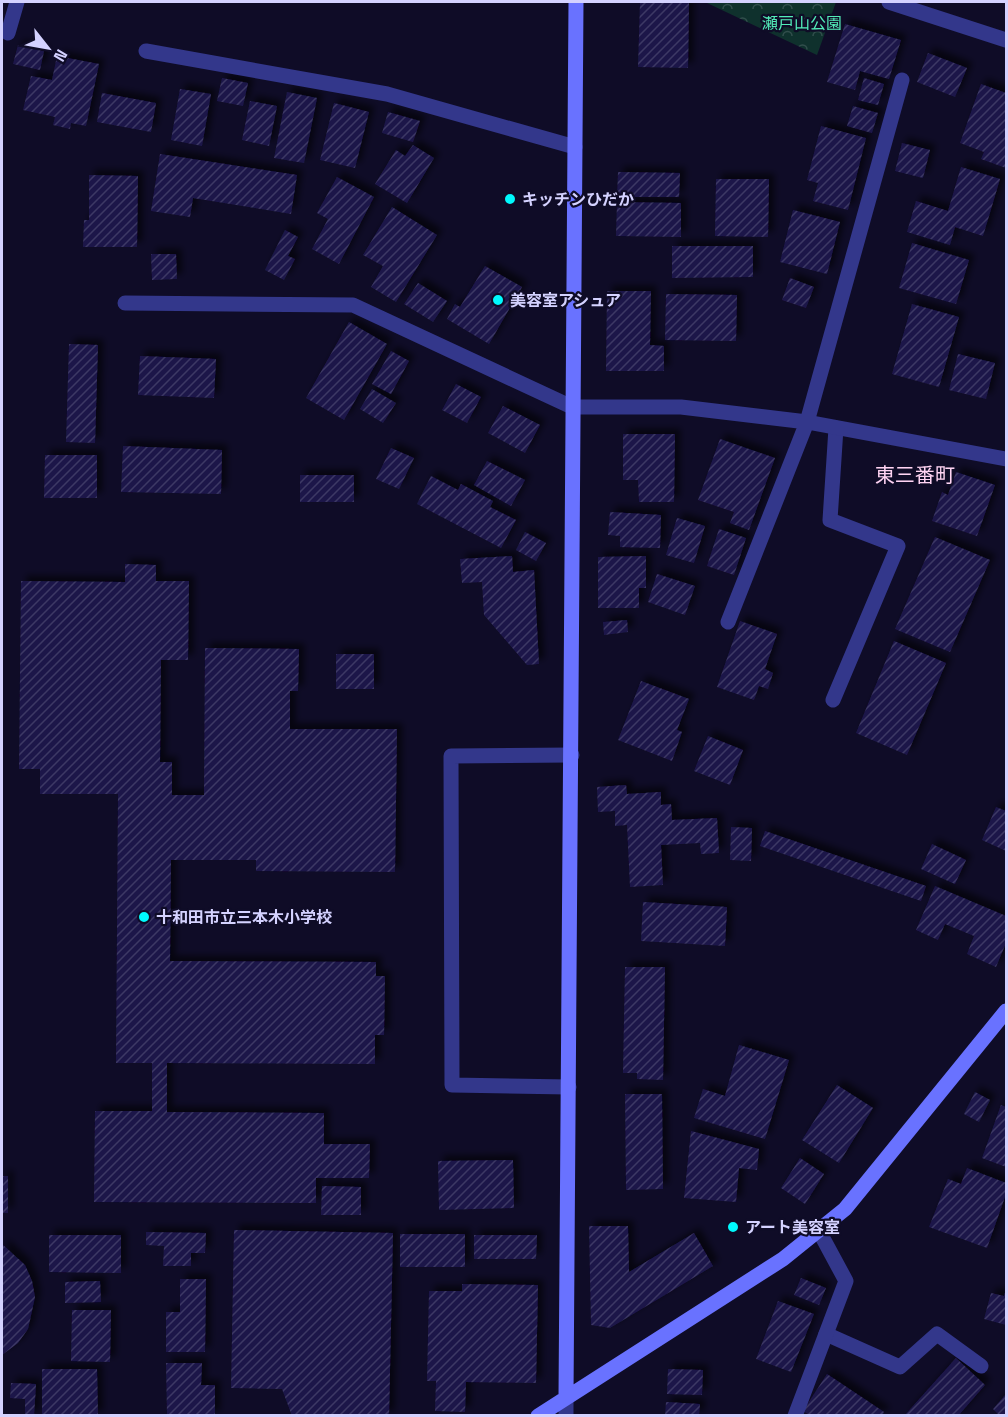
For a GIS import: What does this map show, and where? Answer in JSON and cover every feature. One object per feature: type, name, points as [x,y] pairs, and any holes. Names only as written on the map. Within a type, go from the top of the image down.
[{"type":"street","points":[[8,33],[17,2]]},
{"type":"street","points":[[566,1416],[576,2]]},
{"type":"street","points":[[889,2],[1006,40]]},
{"type":"street","points":[[146,51],[387,94],[575,147]]},
{"type":"street","points":[[728,622],[807,422],[902,80]]},
{"type":"street","points":[[125,303],[353,306],[572,407],[681,407],[807,422],[1006,459]]},
{"type":"street","points":[[833,700],[898,546],[830,520],[836,428]]},
{"type":"street","points":[[569,1087],[452,1084],[451,756],[572,755]]},
{"type":"street","points":[[538,1416],[783,1259],[845,1209],[1006,1011]]},
{"type":"street","points":[[795,1416],[846,1281],[819,1231]]},
{"type":"street","points":[[826,1334],[900,1367],[937,1334],[981,1366]]},
{"type":"green space","name":"瀬戸山公園","points":[[705,2],[836,2],[817,55]]},
{"type":"building","points":[[640,2],[689,2],[688,68],[638,67]]},
{"type":"building","points":[[845,24],[901,40],[889,79],[860,71],[855,90],[827,82]]},
{"type":"building","points":[[18,45],[44,51],[40,70],[13,64]]},
{"type":"building","points":[[928,53],[967,68],[955,97],[917,82]]},
{"type":"building","points":[[57,56],[99,64],[86,126],[71,123],[70,129],[53,125],[55,117],[23,110],[31,76],[52,80]]},
{"type":"building","points":[[222,78],[248,83],[243,106],[217,101]]},
{"type":"building","points":[[864,78],[884,84],[878,105],[858,100]]},
{"type":"building","points":[[981,84],[1006,93],[1006,168],[981,159],[984,152],[960,143]]},
{"type":"building","points":[[180,89],[211,94],[202,146],[171,140]]},
{"type":"building","points":[[287,92],[317,98],[304,163],[274,158]]},
{"type":"building","points":[[102,93],[156,103],[151,132],[97,122]]},
{"type":"building","points":[[250,101],[277,106],[269,146],[242,140]]},
{"type":"building","points":[[334,103],[369,112],[355,168],[320,160]]},
{"type":"building","points":[[853,106],[878,113],[872,133],[847,126]]},
{"type":"building","points":[[388,112],[420,121],[413,142],[382,133]]},
{"type":"building","points":[[821,126],[866,138],[848,210],[813,201],[818,183],[807,180]]},
{"type":"building","points":[[902,143],[930,150],[923,178],[895,171]]},
{"type":"building","points":[[413,145],[434,158],[407,203],[375,184],[396,150],[405,156]]},
{"type":"building","points":[[160,154],[297,175],[291,214],[193,198],[190,217],[151,211]]},
{"type":"building","points":[[961,167],[1000,179],[983,236],[955,227],[950,245],[907,232],[916,201],[948,211]]},
{"type":"building","points":[[618,172],[680,173],[679,197],[617,197]]},
{"type":"building","points":[[89,175],[138,176],[137,247],[83,247],[84,220],[89,220]]},
{"type":"building","points":[[337,177],[374,197],[339,264],[312,249],[328,219],[317,213]]},
{"type":"building","points":[[716,179],[769,179],[768,237],[715,236]]},
{"type":"building","points":[[617,202],[681,203],[681,237],[616,236]]},
{"type":"building","points":[[392,207],[437,235],[396,302],[371,287],[383,266],[363,255]]},
{"type":"building","points":[[793,210],[840,222],[827,274],[780,262]]},
{"type":"building","points":[[285,230],[298,237],[288,256],[295,259],[284,280],[265,270]]},
{"type":"building","points":[[912,243],[969,260],[956,304],[899,288]]},
{"type":"building","points":[[672,246],[753,246],[753,277],[672,278]]},
{"type":"building","points":[[151,254],[176,254],[177,279],[152,280]]},
{"type":"building","points":[[485,266],[522,287],[489,344],[447,319],[455,304],[460,307]]},
{"type":"building","points":[[790,278],[814,287],[806,308],[782,300]]},
{"type":"building","points":[[418,283],[447,301],[433,322],[404,304]]},
{"type":"building","points":[[607,291],[651,291],[650,345],[664,346],[664,371],[606,371]]},
{"type":"building","points":[[666,294],[737,295],[736,341],[665,340]]},
{"type":"building","points":[[912,304],[959,317],[939,387],[892,374]]},
{"type":"building","points":[[349,322],[387,344],[344,420],[306,398]]},
{"type":"building","points":[[69,344],[98,345],[95,443],[66,442]]},
{"type":"building","points":[[391,351],[409,361],[391,394],[372,384]]},
{"type":"building","points":[[958,354],[995,363],[986,399],[949,390]]},
{"type":"building","points":[[140,356],[216,359],[214,398],[138,395]]},
{"type":"building","points":[[456,384],[481,397],[467,423],[442,410]]},
{"type":"building","points":[[372,389],[396,403],[383,423],[360,409]]},
{"type":"building","points":[[503,406],[540,425],[525,453],[488,433]]},
{"type":"building","points":[[623,434],[675,434],[674,502],[639,502],[638,480],[623,480]]},
{"type":"building","points":[[720,439],[775,458],[749,530],[730,523],[734,512],[698,500]]},
{"type":"building","points":[[123,446],[222,450],[221,494],[121,492]]},
{"type":"building","points":[[391,448],[414,458],[399,489],[376,479]]},
{"type":"building","points":[[45,455],[97,455],[97,498],[44,498]]},
{"type":"building","points":[[487,461],[525,480],[511,506],[474,485]]},
{"type":"building","points":[[956,472],[995,485],[977,536],[932,521],[942,492],[948,495]]},
{"type":"building","points":[[300,475],[354,475],[354,502],[300,502]]},
{"type":"building","points":[[431,476],[458,490],[461,484],[493,501],[490,507],[516,520],[501,548],[417,504]]},
{"type":"building","points":[[610,512],[661,515],[660,548],[620,547],[620,536],[608,535]]},
{"type":"building","points":[[677,518],[705,526],[694,563],[666,555]]},
{"type":"building","points":[[719,529],[746,538],[734,575],[707,566]]},
{"type":"building","points":[[525,532],[546,543],[536,561],[516,550]]},
{"type":"building","points":[[935,537],[990,560],[950,652],[895,629]]},
{"type":"building","points":[[512,556],[513,572],[534,570],[539,664],[527,665],[484,615],[482,582],[462,583],[460,559]]},
{"type":"building","points":[[646,556],[646,588],[639,588],[639,608],[598,608],[598,557]]},
{"type":"building","name":"十和田市立三本木小学校","points":[[125,564],[156,565],[156,581],[189,581],[188,660],[161,660],[160,762],[172,762],[172,795],[204,795],[205,648],[299,649],[298,691],[290,691],[290,729],[397,729],[395,872],[256,871],[256,860],[171,860],[170,961],[376,962],[376,976],[385,976],[384,1035],[375,1035],[375,1064],[167,1063],[167,1112],[324,1113],[324,1144],[370,1144],[369,1178],[316,1178],[316,1203],[94,1202],[95,1111],[152,1111],[152,1063],[116,1063],[118,794],[40,794],[40,769],[19,769],[21,581],[125,582]]},
{"type":"building","points":[[657,574],[695,586],[685,615],[648,602]]},
{"type":"building","points":[[627,620],[628,632],[604,635],[603,622]]},
{"type":"building","points":[[740,621],[777,634],[765,669],[773,673],[768,689],[759,686],[754,700],[717,687]]},
{"type":"building","points":[[894,641],[946,663],[907,755],[856,733]]},
{"type":"building","points":[[336,654],[374,654],[374,689],[336,689]]},
{"type":"building","points":[[641,681],[689,699],[677,730],[682,732],[672,761],[618,740]]},
{"type":"building","points":[[708,736],[743,750],[730,785],[694,771]]},
{"type":"building","points":[[626,785],[627,794],[661,792],[661,805],[671,804],[672,820],[717,818],[719,853],[701,854],[700,843],[661,845],[663,885],[630,887],[627,825],[615,826],[615,811],[598,812],[597,787]]},
{"type":"building","points":[[996,807],[1006,811],[1006,851],[982,840]]},
{"type":"building","points":[[731,827],[752,828],[751,861],[730,860]]},
{"type":"building","points":[[765,831],[926,886],[921,901],[760,846]]},
{"type":"building","points":[[932,844],[966,860],[955,884],[921,869]]},
{"type":"building","points":[[935,886],[1006,916],[1006,943],[996,967],[967,954],[974,936],[945,924],[938,940],[916,930]]},
{"type":"building","points":[[643,902],[727,907],[725,946],[641,941]]},
{"type":"building","points":[[625,967],[665,967],[663,1080],[637,1079],[637,1073],[623,1073]]},
{"type":"building","points":[[739,1045],[789,1060],[765,1139],[694,1118],[703,1089],[725,1096]]},
{"type":"building","points":[[837,1085],[873,1108],[839,1163],[802,1140]]},
{"type":"building","points":[[975,1092],[990,1100],[979,1122],[964,1114]]},
{"type":"building","points":[[625,1094],[662,1094],[663,1189],[626,1190]]},
{"type":"building","points":[[1001,1105],[1006,1107],[1006,1167],[982,1158]]},
{"type":"building","points":[[691,1131],[759,1149],[757,1170],[739,1168],[736,1202],[684,1198]]},
{"type":"building","points":[[800,1158],[824,1174],[805,1204],[781,1188]]},
{"type":"building","points":[[513,1160],[514,1208],[439,1210],[438,1161]]},
{"type":"building","points":[[967,1168],[1006,1183],[1006,1194],[987,1248],[929,1227],[948,1179],[961,1184]]},
{"type":"building","points":[[2,1176],[8,1176],[8,1213],[2,1213]]},
{"type":"building","points":[[322,1186],[361,1187],[361,1215],[321,1215]]},
{"type":"building","points":[[589,1226],[628,1226],[629,1272],[694,1233],[713,1266],[610,1328],[591,1325]]},
{"type":"building","points":[[234,1230],[393,1233],[389,1416],[292,1416],[282,1389],[231,1388]]},
{"type":"building","points":[[146,1232],[206,1233],[205,1253],[191,1253],[191,1266],[163,1266],[164,1246],[146,1245]]},
{"type":"building","points":[[400,1234],[465,1234],[465,1267],[400,1267]]},
{"type":"building","points":[[49,1235],[121,1235],[121,1273],[49,1272]]},
{"type":"building","points":[[474,1235],[537,1235],[536,1259],[474,1259]]},
{"type":"building","points":[[2,1244],[25,1265],[32,1281],[35,1297],[28,1329],[18,1343],[2,1355]]},
{"type":"building","points":[[801,1278],[826,1288],[819,1305],[794,1295]]},
{"type":"building","points":[[180,1279],[206,1279],[205,1352],[166,1352],[166,1312],[180,1312]]},
{"type":"building","points":[[100,1281],[101,1302],[65,1303],[65,1282]]},
{"type":"building","points":[[462,1284],[538,1285],[536,1383],[466,1382],[465,1412],[435,1411],[436,1381],[427,1381],[429,1291],[462,1291]]},
{"type":"building","points":[[1006,1289],[1006,1325],[984,1319],[991,1293],[1004,1296]]},
{"type":"building","points":[[778,1301],[814,1314],[791,1372],[756,1359]]},
{"type":"building","points":[[72,1310],[111,1310],[110,1362],[71,1361]]},
{"type":"building","points":[[956,1358],[985,1385],[958,1416],[904,1416]]},
{"type":"building","points":[[166,1363],[202,1363],[201,1385],[215,1385],[215,1416],[167,1416]]},
{"type":"building","points":[[42,1369],[97,1369],[98,1416],[42,1416]]},
{"type":"building","points":[[668,1369],[703,1370],[702,1395],[667,1394]]},
{"type":"building","points":[[827,1374],[884,1412],[882,1416],[811,1416],[803,1411]]},
{"type":"building","points":[[11,1383],[36,1384],[34,1416],[25,1416],[25,1399],[10,1398]]},
{"type":"building","points":[[1006,1394],[1006,1416],[1000,1416],[993,1409]]},
{"type":"building","points":[[666,1402],[700,1404],[699,1416],[665,1416]]},
{"type":"place","name":"キッチンひだか","points":[[510,199]]},
{"type":"place","name":"美容室アシュア","points":[[498,300]]},
{"type":"place","name":"十和田市立三本木小学校","points":[[144,917]]},
{"type":"place","name":"アート美容室","points":[[733,1227]]},
{"type":"district","name":"東三番町","points":[[915,475]]}]
